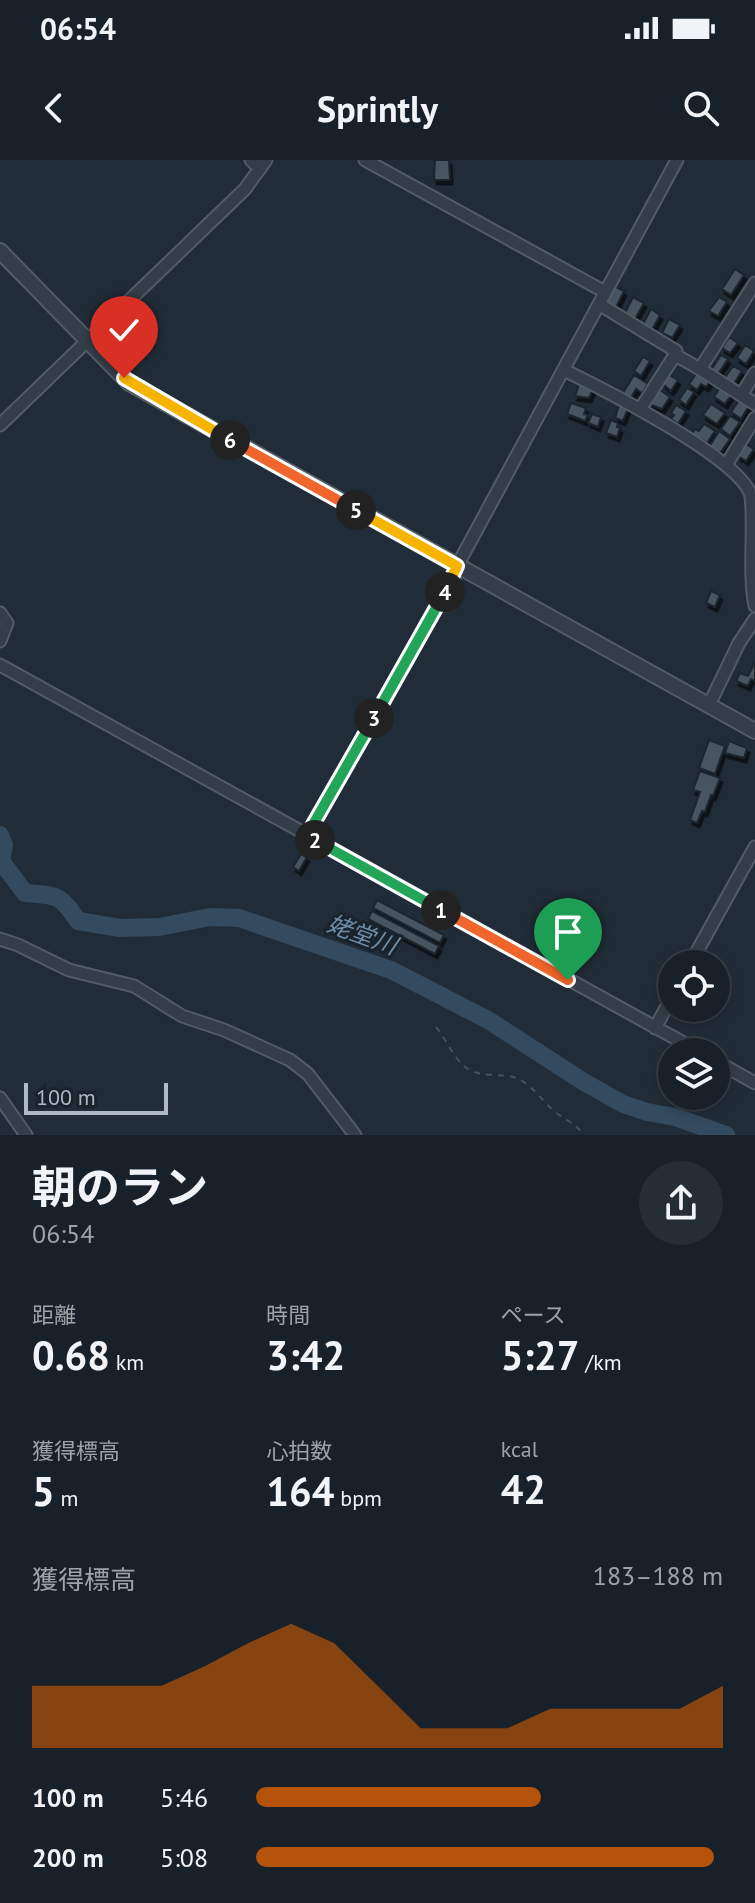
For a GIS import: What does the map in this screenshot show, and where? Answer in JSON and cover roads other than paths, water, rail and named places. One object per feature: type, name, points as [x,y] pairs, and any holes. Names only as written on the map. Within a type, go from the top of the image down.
[{"type":"street","points":[[0,425],[245,189],[263,165],[251,160]]},
{"type":"street","points":[[365,160],[602,298],[676,351],[677,356],[755,404]]},
{"type":"street","points":[[307,835],[456,574],[457,566],[677,160]]},
{"type":"street","points":[[0,251],[129,383],[755,731]]},
{"type":"street","points":[[700,369],[755,283]]},
{"type":"street","points":[[641,408],[670,360],[677,356]]},
{"type":"street","points":[[564,370],[641,408],[726,465],[751,493],[755,606]]},
{"type":"street","points":[[741,395],[755,373]]},
{"type":"street","points":[[726,465],[755,418]]},
{"type":"street","points":[[0,613],[7,623],[0,641]]},
{"type":"street","points":[[709,705],[739,643],[755,619]]},
{"type":"street","points":[[0,665],[674,1038]]},
{"type":"street","points":[[698,950],[755,847]]},
{"type":"street","points":[[0,939],[69,970],[134,986],[182,1016],[224,1030],[290,1060],[308,1074],[355,1135]]},
{"type":"street","points":[[655,1028],[658,1022]]},
{"type":"street","points":[[730,1069],[755,1083]]},
{"type":"street","points":[[0,1098],[26,1135]]},
{"type":"waterway","name":"姥堂川","points":[[0,835],[4,845],[1,861],[25,893],[57,898],[78,921],[120,928],[159,927],[210,917],[239,918],[391,970],[488,1020],[623,1104],[675,1117],[726,1135]]}]
